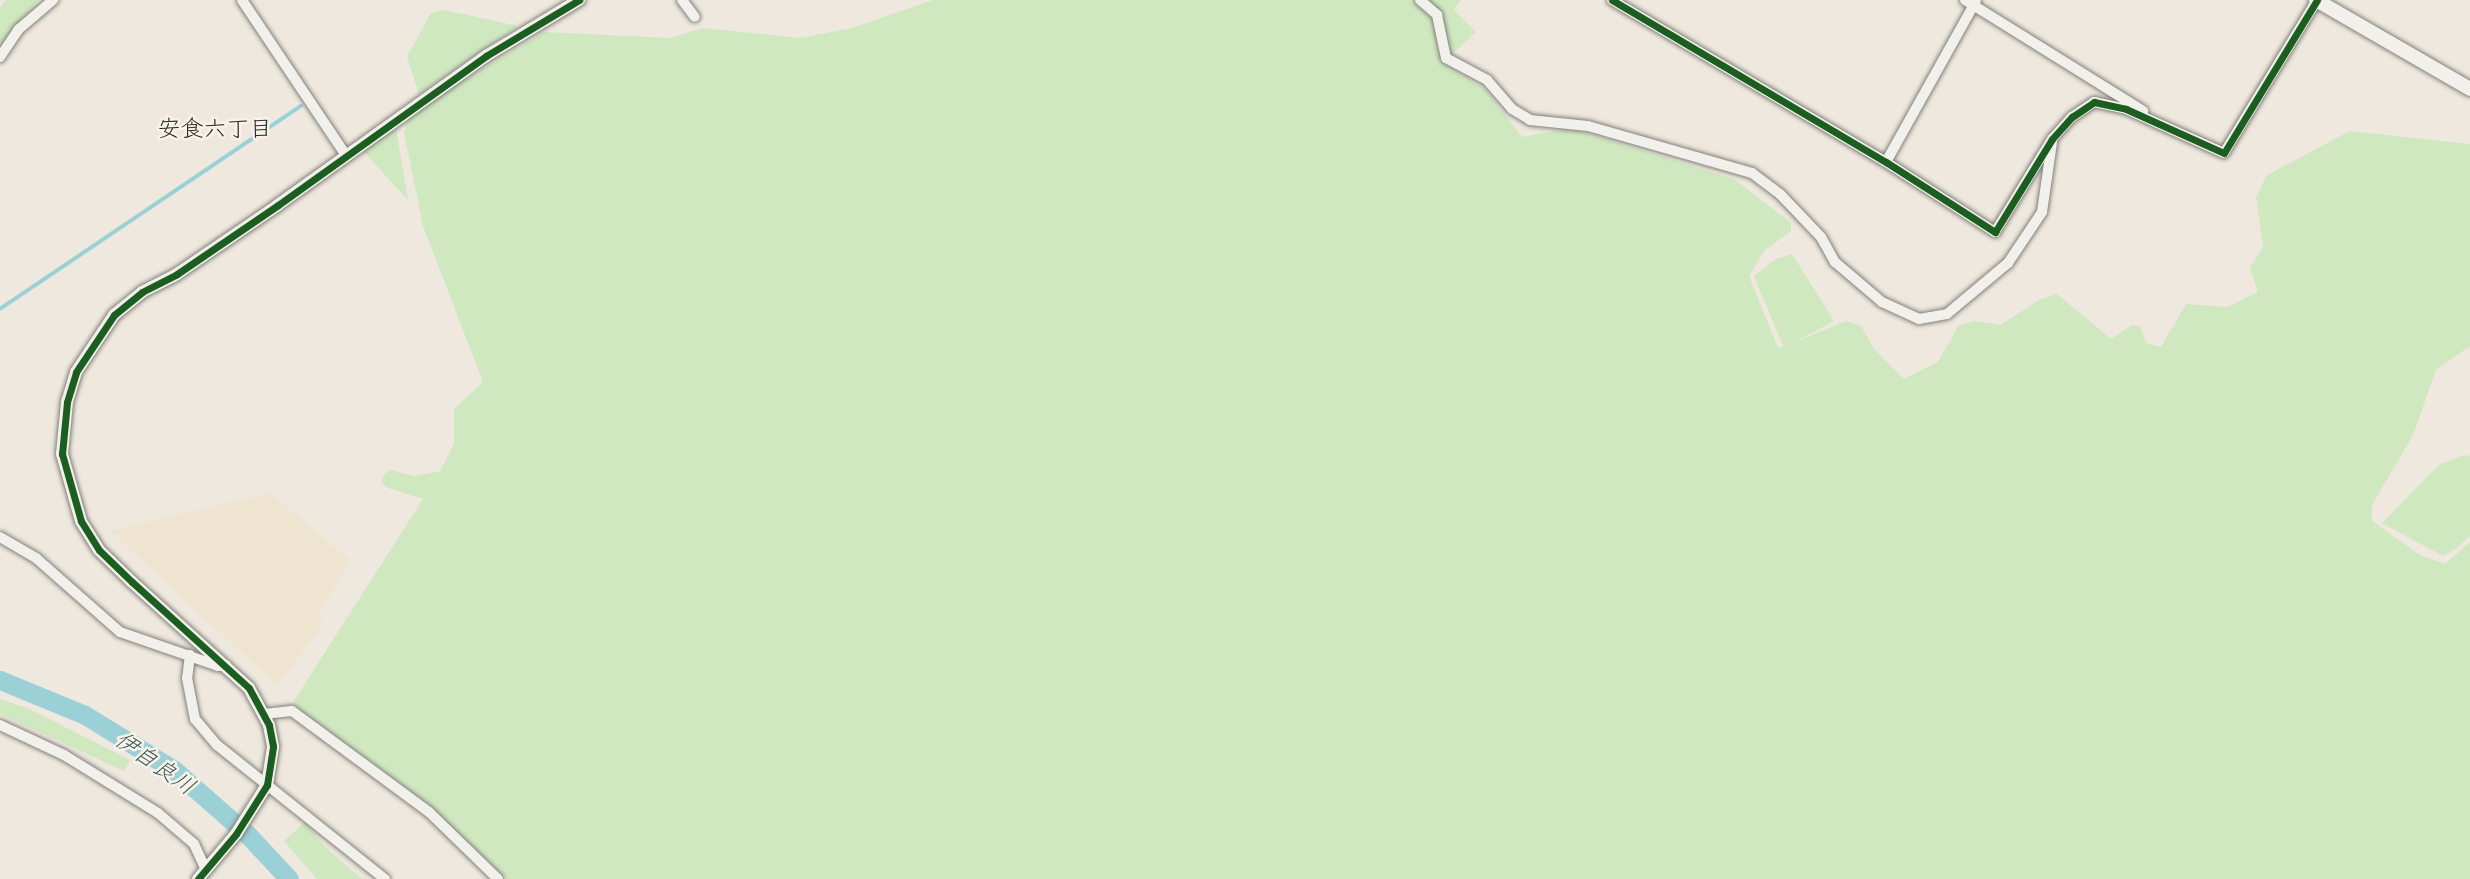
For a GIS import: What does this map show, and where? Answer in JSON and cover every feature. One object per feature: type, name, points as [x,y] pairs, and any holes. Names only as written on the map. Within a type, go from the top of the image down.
[{"type":"main road","points":[[2317,0],[2470,89]]},
{"type":"street","points":[[0,57],[19,29],[53,0]]},
{"type":"street","points":[[242,0],[347,153]]},
{"type":"street","points":[[205,870],[267,785],[273,746],[264,714],[249,688],[99,550],[80,522],[62,454],[66,402],[76,372],[114,315],[142,292],[177,274],[531,27],[579,0]]},
{"type":"street","points":[[682,0],[695,17]]},
{"type":"street","points":[[1420,0],[1437,15],[1446,58],[1487,79],[1521,115],[1530,120],[1588,125],[1752,173],[1780,194],[1821,237],[1835,262],[1882,302],[1919,318],[1947,314],[2008,263],[2042,212],[2052,139]]},
{"type":"street","points":[[1612,0],[1625,11],[1886,162],[1995,232],[2052,139],[2072,117],[2094,102],[2126,109],[2224,153],[2317,0]]},
{"type":"street","points":[[1625,11],[1632,0]]},
{"type":"street","points":[[1886,162],[1972,2],[2188,139]]},
{"type":"street","points":[[0,537],[46,565],[120,632],[218,666],[227,665]]},
{"type":"street","points":[[190,655],[187,678],[195,719],[217,745],[385,879]]},
{"type":"street","points":[[264,714],[292,711],[429,812],[498,879]]},
{"type":"street","points":[[0,725],[64,755],[159,813],[194,844],[205,870]]},
{"type":"shaded area","points":[[270,493],[351,561],[316,617],[324,622],[278,686],[110,531]]},
{"type":"green space","points":[[6,0],[38,0],[0,50],[0,8]]},
{"type":"green space","points":[[933,0],[1461,0],[1454,10],[1476,32],[1443,63],[1485,89],[1522,137],[1571,128],[1734,179],[1791,223],[1791,231],[1765,250],[1749,276],[1778,348],[1783,346],[1754,276],[1776,259],[1792,254],[1834,321],[1795,342],[1846,321],[1861,326],[1874,349],[1904,379],[1938,362],[1959,325],[1975,321],[2000,325],[2041,299],[2057,294],[2111,339],[2132,325],[2140,326],[2146,343],[2161,347],[2186,304],[2227,307],[2258,292],[2250,268],[2263,247],[2256,197],[2267,175],[2350,131],[2470,144],[2470,346],[2436,370],[2413,435],[2372,505],[2372,521],[2420,555],[2445,564],[2470,542],[2470,879],[507,879],[493,871],[292,704],[423,499],[388,488],[381,483],[384,475],[390,470],[415,476],[440,471],[454,444],[454,409],[483,382],[423,226],[404,132],[411,112],[544,32],[671,38],[703,28],[800,38],[852,28]]},
{"type":"green space","points":[[444,10],[518,26],[419,94],[407,57],[431,13]]},
{"type":"green space","points":[[396,129],[408,200],[363,151]]},
{"type":"green space","points":[[2464,455],[2470,456],[2470,536],[2457,548],[2443,556],[2382,523],[2440,464]]},
{"type":"green space","points":[[0,699],[27,708],[130,760],[124,771],[0,714]]},
{"type":"green space","points":[[305,822],[327,849],[362,879],[317,879],[284,841]]},
{"type":"waterway","points":[[0,309],[301,106]]},
{"type":"waterway","name":"伊自良川","points":[[0,680],[85,715],[174,770],[248,835],[289,879]]},
{"type":"cycle path","points":[[198,879],[236,834],[267,785],[273,746],[269,725],[249,688],[99,550],[81,521],[62,454],[67,402],[76,372],[114,315],[142,292],[177,274],[278,205],[486,56],[579,0]]},
{"type":"cycle path","points":[[1612,0],[1886,162],[1995,232],[2052,139],[2072,117],[2094,102],[2126,109],[2224,153],[2317,0]]},
{"type":"district","name":"安食六丁目","points":[[215,127]]}]
